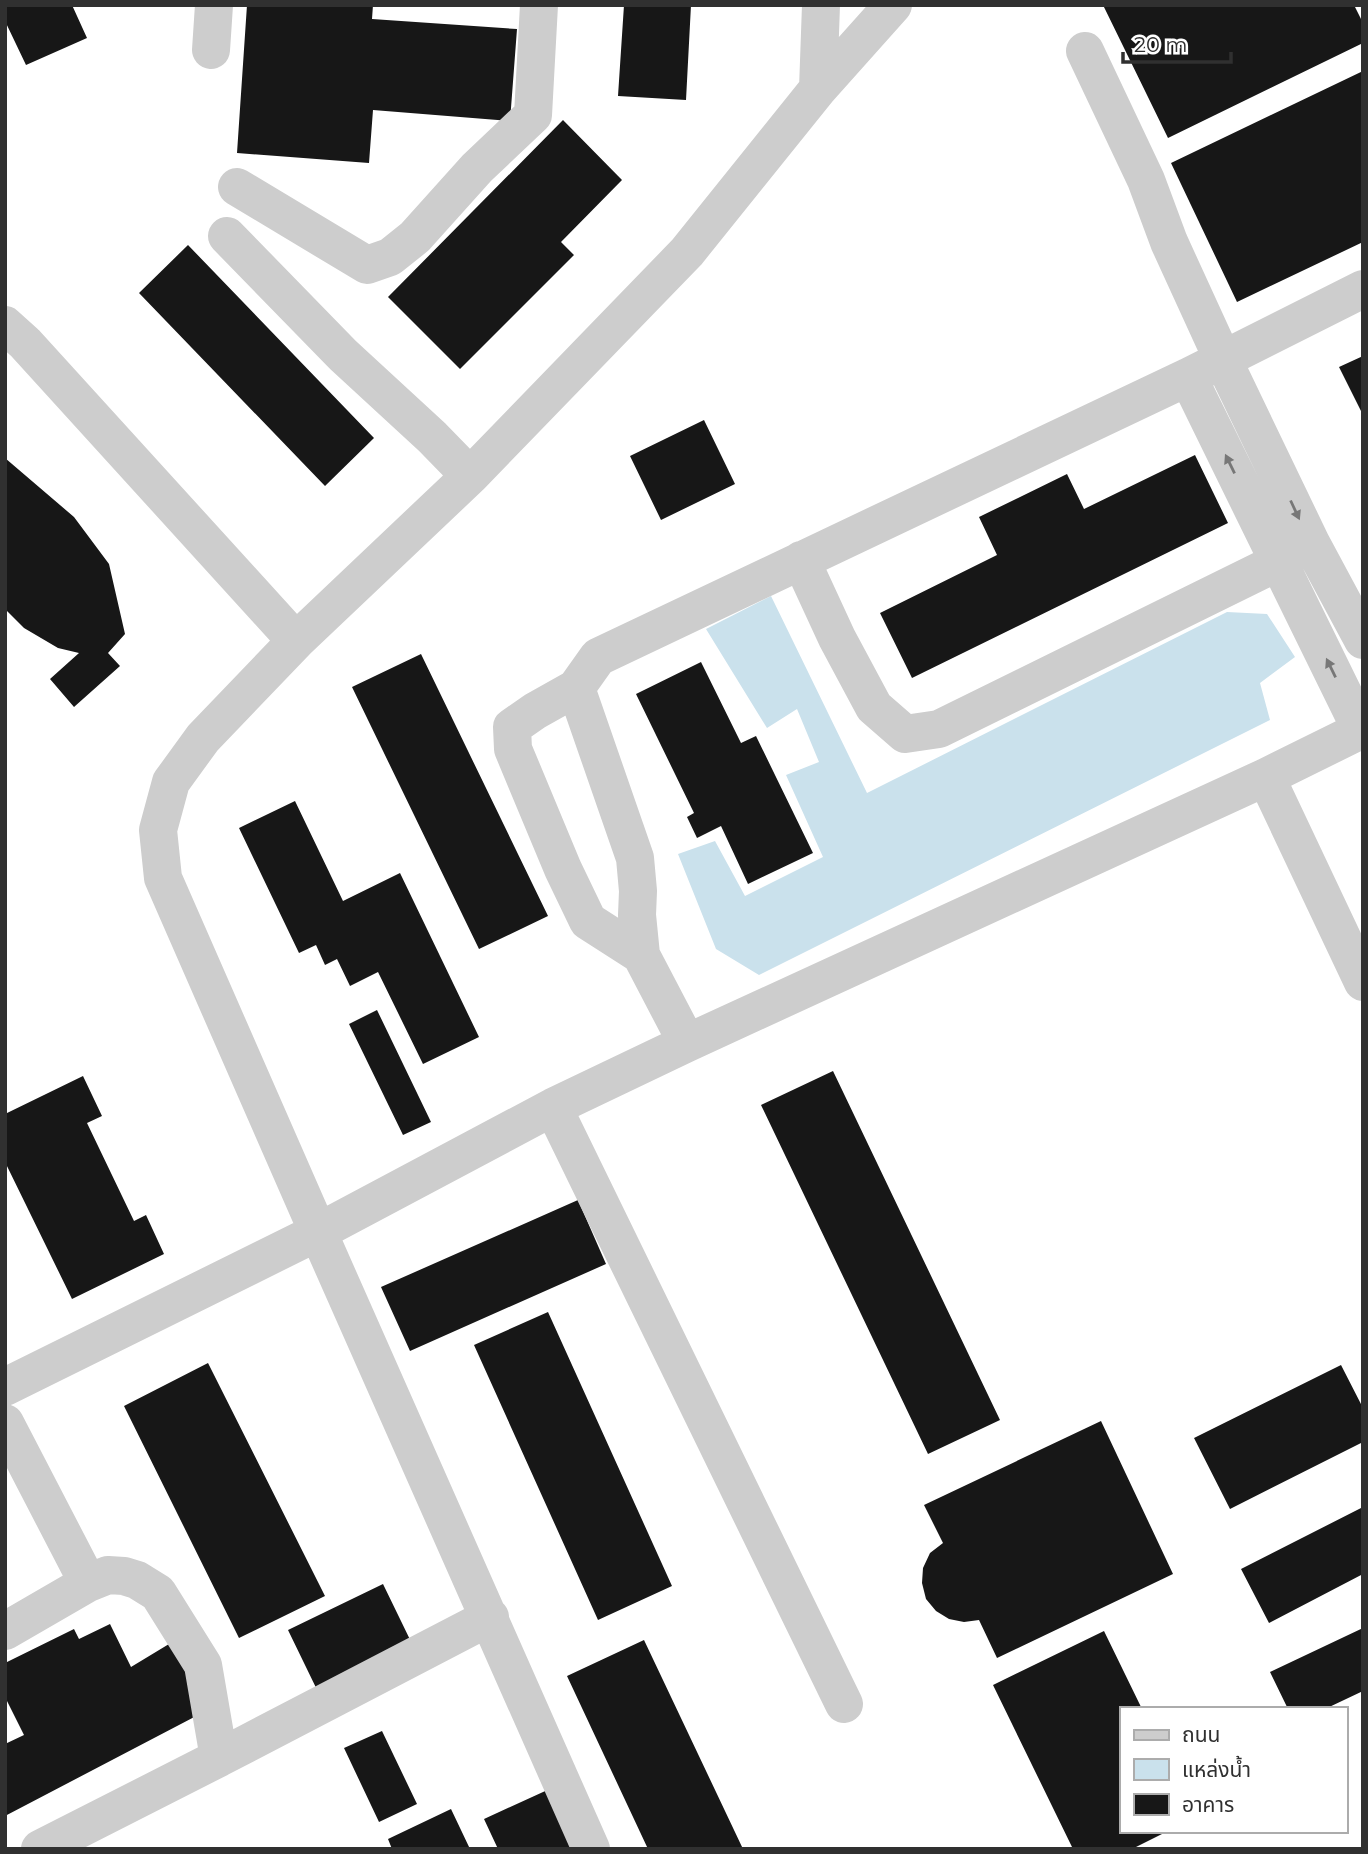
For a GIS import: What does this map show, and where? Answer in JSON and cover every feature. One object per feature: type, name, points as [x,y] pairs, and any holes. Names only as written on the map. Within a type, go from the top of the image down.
[{"type":"lane","points":[[211,50],[214,5]]},
{"type":"lane","points":[[237,187],[368,265],[390,257],[415,237],[477,168],[533,115],[539,5]]},
{"type":"lane","points":[[818,89],[821,5]]},
{"type":"lane","points":[[591,1849],[163,878],[158,830],[171,782],[203,738],[296,641],[470,476],[687,252],[818,89],[893,5]]},
{"type":"lane","points":[[1085,51],[1146,180],[1169,242],[1223,360],[1311,543],[1363,640]]},
{"type":"lane","points":[[226,236],[343,355],[470,476]]},
{"type":"lane","points":[[641,955],[588,920],[563,869],[513,749],[512,727],[535,710],[576,688],[598,657],[1188,377],[1363,289]]},
{"type":"lane","points":[[5,325],[25,343],[296,641]]},
{"type":"lane","points":[[5,1387],[318,1232],[553,1107],[1266,777],[1362,729],[1188,377]]},
{"type":"lane","points":[[801,560],[873,707],[905,734],[939,729],[1278,562],[1311,543]]},
{"type":"lane","points":[[576,688],[635,858],[641,955],[687,1043]]},
{"type":"lane","points":[[1266,777],[1351,923],[1363,982]]},
{"type":"lane","points":[[553,1107],[844,1704]]},
{"type":"lane","points":[[5,1423],[88,1583]]},
{"type":"lane","points":[[5,1631],[88,1583],[108,1575],[136,1580],[158,1593],[203,1665],[219,1758]]},
{"type":"lane","points":[[40,1849],[489,1617]]},
{"type":"water","points":[[771,596],[867,793],[1227,612],[1267,614],[1295,657],[1260,683],[1270,720],[759,975],[716,949],[678,854],[715,841],[745,896],[823,857],[786,775],[819,762],[797,709],[767,728],[706,629]]},
{"type":"building","points":[[5,5],[72,5],[87,38],[26,65],[5,21]]},
{"type":"building","points":[[247,5],[373,5],[372,19],[517,29],[510,121],[373,110],[369,163],[237,153]]},
{"type":"building","points":[[624,5],[691,5],[686,100],[618,96]]},
{"type":"building","points":[[1103,5],[1354,5],[1363,23],[1363,43],[1168,138]]},
{"type":"building","points":[[1363,71],[1363,242],[1237,302],[1171,163]]},
{"type":"building","points":[[563,120],[622,180],[561,242],[574,255],[460,369],[388,297]]},
{"type":"building","points":[[188,245],[374,438],[325,486],[139,293]]},
{"type":"building","points":[[1363,356],[1363,415],[1339,367]]},
{"type":"building","points":[[704,420],[735,484],[661,520],[630,456]]},
{"type":"building","points":[[1195,455],[1228,523],[912,678],[880,613],[997,555],[979,517],[1067,474],[1084,509]]},
{"type":"building","points":[[5,458],[74,517],[109,564],[125,634],[108,653],[120,666],[74,707],[50,679],[79,653],[58,648],[24,628],[5,609]]},
{"type":"building","points":[[421,654],[548,916],[479,949],[352,687]]},
{"type":"building","points":[[701,662],[741,743],[756,736],[813,853],[748,884],[721,826],[697,838],[687,817],[694,813],[636,694]]},
{"type":"building","points":[[295,801],[343,901],[400,873],[479,1037],[423,1064],[378,972],[350,986],[337,959],[325,965],[316,945],[299,953],[239,828]]},
{"type":"building","points":[[377,1010],[431,1122],[403,1135],[349,1024]]},
{"type":"building","points":[[833,1071],[1000,1420],[928,1454],[761,1105]]},
{"type":"building","points":[[83,1076],[102,1116],[87,1123],[134,1221],[146,1215],[164,1254],[72,1299],[5,1162],[5,1114]]},
{"type":"building","points":[[578,1200],[606,1264],[410,1351],[381,1287]]},
{"type":"building","points":[[548,1312],[672,1586],[598,1620],[474,1345]]},
{"type":"building","points":[[208,1363],[325,1596],[239,1638],[124,1406]]},
{"type":"building","points":[[1341,1365],[1363,1408],[1363,1442],[1230,1509],[1194,1438]]},
{"type":"building","points":[[1101,1421],[1173,1574],[997,1658],[979,1620],[964,1622],[949,1619],[936,1611],[926,1599],[922,1583],[923,1568],[930,1553],[943,1543],[924,1505]]},
{"type":"building","points":[[1363,1507],[1363,1574],[1269,1623],[1241,1569]]},
{"type":"building","points":[[383,1584],[416,1652],[321,1698],[288,1630]]},
{"type":"building","points":[[110,1624],[131,1667],[169,1644],[186,1662],[200,1714],[5,1816],[5,1744],[24,1735],[5,1697],[5,1663],[74,1629],[79,1639]]},
{"type":"building","points":[[1363,1628],[1363,1691],[1329,1707],[1287,1707],[1270,1672]]},
{"type":"building","points":[[1104,1631],[1141,1707],[1120,1707],[1120,1833],[1164,1833],[1132,1849],[1073,1849],[993,1685]]},
{"type":"building","points":[[644,1640],[743,1849],[648,1849],[567,1676]]},
{"type":"building","points":[[382,1731],[417,1804],[379,1822],[344,1748]]},
{"type":"building","points":[[554,1787],[582,1849],[498,1849],[484,1819]]},
{"type":"building","points":[[451,1809],[470,1849],[392,1849],[388,1839]]}]
